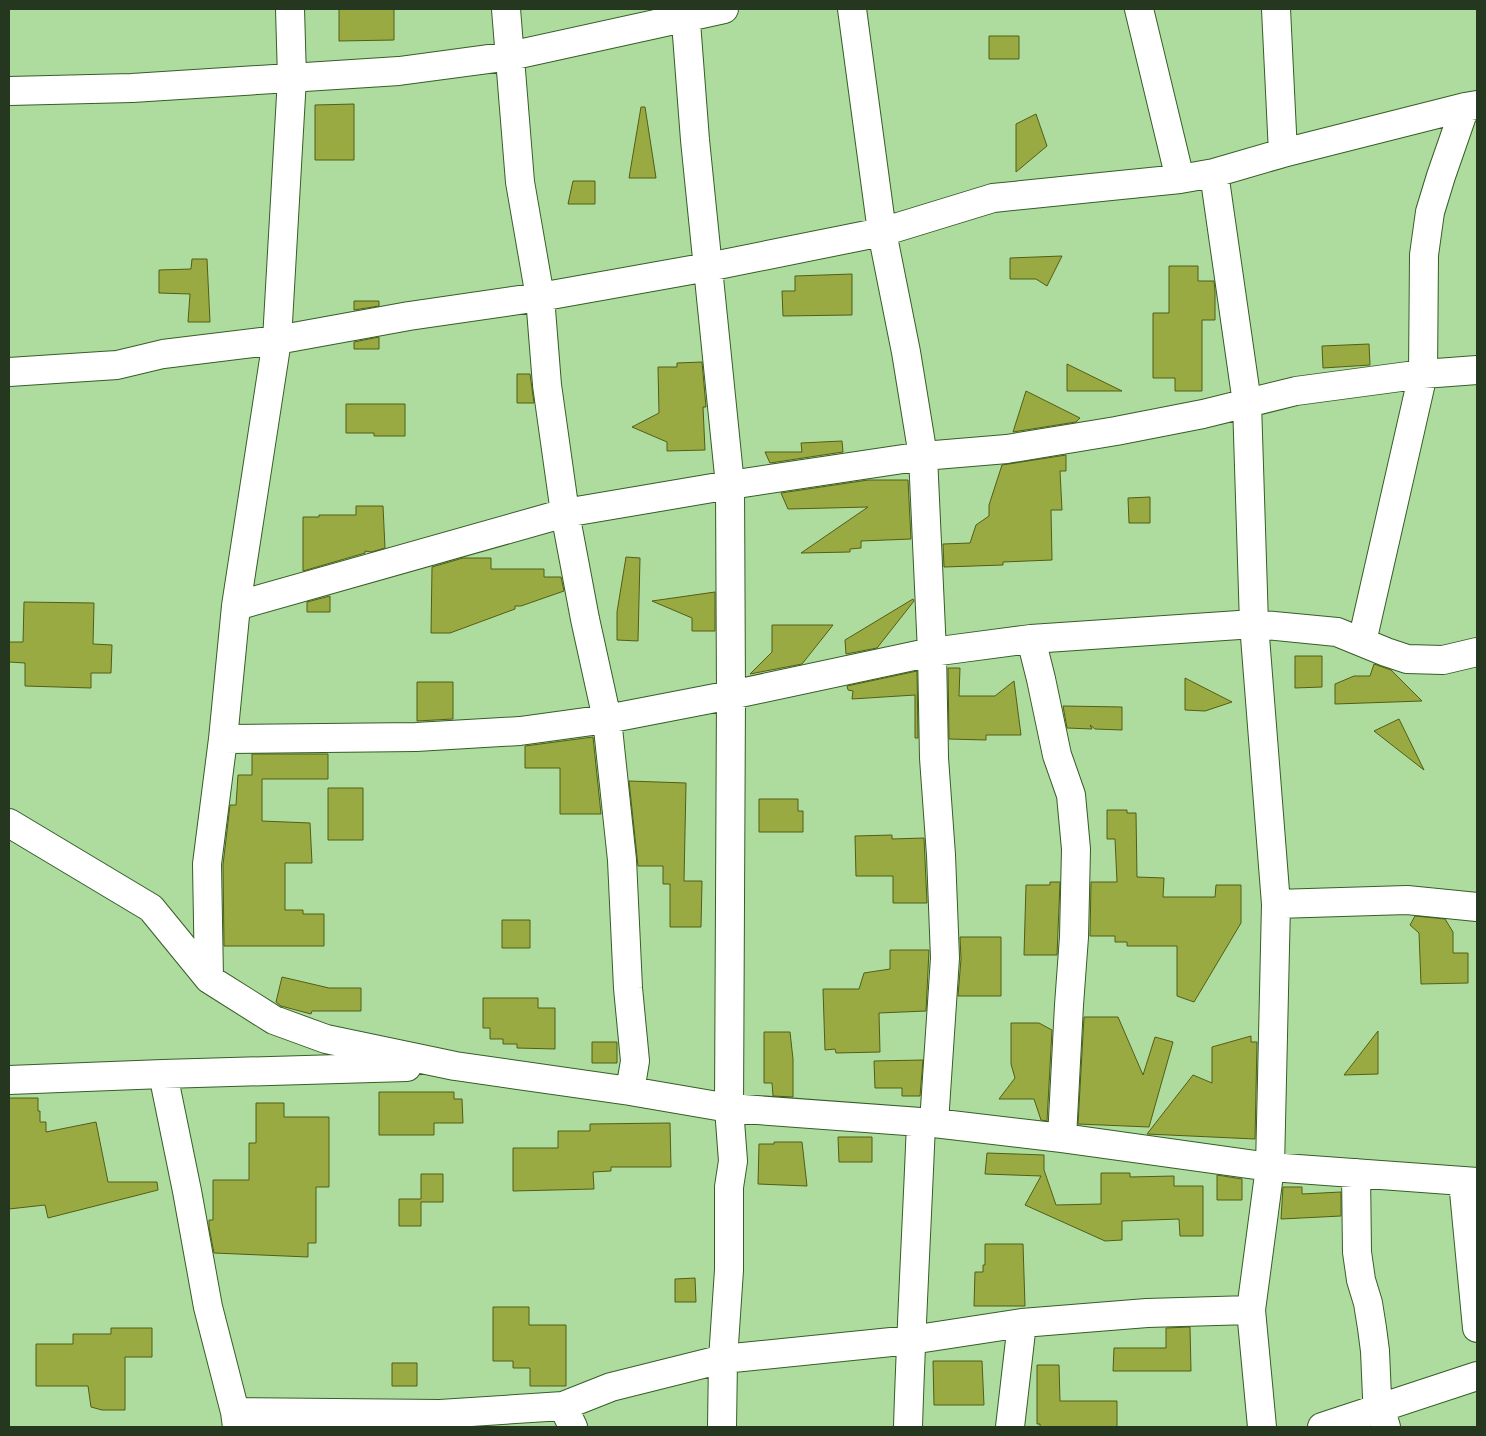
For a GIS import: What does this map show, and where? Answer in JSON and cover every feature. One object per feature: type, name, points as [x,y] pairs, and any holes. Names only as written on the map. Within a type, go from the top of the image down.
[{"type":"street","points":[[209,979],[207,864],[223,739],[236,606],[277,340],[292,78],[290,9]]},
{"type":"street","points":[[506,9],[520,182],[540,297],[547,385],[564,513],[584,619],[607,718],[622,860],[628,979],[635,1061],[630,1091]]},
{"type":"street","points":[[9,91],[132,88],[400,71],[510,56],[686,13],[724,9]]},
{"type":"street","points":[[852,9],[882,232],[906,352],[923,456],[932,652],[934,758],[945,958],[927,1123],[917,1240],[910,1340],[908,1427]]},
{"type":"street","points":[[1139,9],[1180,179]]},
{"type":"street","points":[[1276,9],[1283,153]]},
{"type":"street","points":[[686,13],[695,140],[730,485],[729,1108],[733,1161],[729,1187],[729,1270],[723,1359],[722,1427]]},
{"type":"street","points":[[9,372],[117,365],[163,354],[277,340],[410,316],[540,297],[708,267],[882,232],[993,198],[1180,179],[1214,173],[1283,153],[1471,106]]},
{"type":"street","points":[[1362,642],[1423,374],[1424,255],[1430,212],[1441,176],[1471,106]]},
{"type":"street","points":[[1214,173],[1246,403],[1254,624],[1276,904],[1270,1167],[1251,1310],[1262,1427]]},
{"type":"street","points":[[236,606],[564,513],[730,485],[923,456],[1007,449],[1116,432],[1203,414],[1296,391],[1423,374],[1477,370]]},
{"type":"street","points":[[223,739],[416,737],[520,731],[607,718],[731,695],[932,652],[1031,639],[1254,624],[1337,632],[1407,659],[1443,660],[1477,652]]},
{"type":"street","points":[[1031,639],[1057,755],[1071,795],[1076,849],[1074,937],[1062,1138]]},
{"type":"street","points":[[9,822],[151,908],[209,979],[274,1020],[326,1039],[454,1066],[630,1091],[729,1108],[927,1123],[1062,1138],[1270,1167],[1470,1182],[1477,1328]]},
{"type":"street","points":[[1276,904],[1407,900],[1477,907]]},
{"type":"street","points":[[9,1080],[454,1066]]},
{"type":"street","points":[[163,1074],[208,1306],[236,1420],[442,1421],[568,1417],[611,1386],[723,1359],[910,1340],[1022,1323],[1147,1313],[1251,1310]]},
{"type":"street","points":[[1356,1173],[1358,1252],[1361,1280],[1368,1303],[1372,1328],[1377,1397],[1384,1418]]},
{"type":"street","points":[[1010,1427],[1022,1323]]},
{"type":"street","points":[[1322,1427],[1384,1418],[1477,1376]]},
{"type":"building","points":[[339,9],[394,9],[394,40],[339,41]]},
{"type":"building","points":[[989,36],[1019,36],[1019,59],[989,59]]},
{"type":"building","points":[[354,104],[354,160],[315,160],[315,105]]},
{"type":"building","points":[[641,107],[645,107],[656,178],[629,178]]},
{"type":"building","points":[[1036,114],[1047,146],[1016,172],[1016,124]]},
{"type":"building","points":[[573,181],[595,181],[595,204],[568,204]]},
{"type":"building","points":[[1062,256],[1047,286],[1036,279],[1010,279],[1010,258]]},
{"type":"building","points":[[192,259],[207,259],[210,322],[188,322],[190,294],[159,293],[159,270],[191,269]]},
{"type":"building","points":[[1169,266],[1198,266],[1198,281],[1214,281],[1215,320],[1202,320],[1202,391],[1175,391],[1175,378],[1153,378],[1153,313],[1169,313]]},
{"type":"building","points":[[852,274],[852,315],[783,316],[782,291],[795,291],[795,276]]},
{"type":"building","points":[[354,301],[379,301],[379,306],[354,310]]},
{"type":"building","points":[[379,337],[379,349],[354,349],[354,342]]},
{"type":"building","points":[[1369,344],[1370,365],[1323,368],[1322,346]]},
{"type":"building","points":[[702,362],[706,407],[703,407],[705,450],[667,451],[667,442],[632,427],[659,413],[658,367],[677,367],[677,363]]},
{"type":"building","points":[[1067,364],[1122,391],[1067,391]]},
{"type":"building","points":[[517,374],[530,374],[534,403],[517,403]]},
{"type":"building","points":[[1026,391],[1080,418],[1076,422],[1013,432]]},
{"type":"building","points":[[346,404],[405,404],[405,436],[374,436],[374,433],[346,433]]},
{"type":"building","points":[[842,441],[843,452],[770,463],[765,452],[802,452],[801,443]]},
{"type":"building","points":[[1066,455],[1066,471],[1060,471],[1062,510],[1051,510],[1052,560],[1003,562],[1003,565],[944,567],[943,544],[970,543],[976,525],[989,516],[989,505],[1002,465]]},
{"type":"building","points":[[868,480],[908,480],[911,539],[861,541],[861,548],[850,549],[850,552],[801,553],[868,507],[788,509],[781,493]]},
{"type":"building","points":[[1150,497],[1150,523],[1129,523],[1128,498]]},
{"type":"building","points":[[356,506],[383,506],[385,548],[371,552],[365,551],[365,553],[303,571],[303,517],[356,515]]},
{"type":"building","points":[[626,557],[640,558],[638,641],[617,640],[617,612]]},
{"type":"building","points":[[463,558],[491,558],[491,569],[544,569],[544,577],[561,577],[564,591],[521,606],[515,606],[515,609],[450,633],[431,633],[432,567]]},
{"type":"building","points":[[715,592],[715,631],[692,631],[692,618],[652,601]]},
{"type":"building","points":[[330,596],[330,612],[307,612],[307,602]]},
{"type":"building","points":[[913,599],[914,601],[877,648],[846,654],[845,640]]},
{"type":"building","points":[[24,602],[94,603],[93,644],[112,645],[111,673],[91,673],[91,688],[25,686],[25,663],[9,662],[9,642],[23,642]]},
{"type":"building","points":[[772,625],[833,625],[802,664],[750,674],[772,652]]},
{"type":"building","points":[[1295,656],[1322,656],[1322,687],[1295,688]]},
{"type":"building","points":[[1374,664],[1391,670],[1422,701],[1335,704],[1335,684],[1354,676],[1370,676]]},
{"type":"building","points":[[948,668],[960,668],[959,696],[995,696],[1014,681],[1021,735],[986,735],[986,740],[949,739]]},
{"type":"building","points":[[917,671],[918,738],[915,738],[915,695],[852,699],[853,691],[848,690],[847,686]]},
{"type":"building","points":[[1185,678],[1232,702],[1205,711],[1185,710]]},
{"type":"building","points":[[417,682],[453,682],[453,719],[417,721]]},
{"type":"building","points":[[1063,706],[1122,707],[1122,730],[1095,729],[1090,725],[1092,729],[1067,728]]},
{"type":"building","points":[[1399,719],[1424,770],[1374,731]]},
{"type":"building","points":[[593,737],[601,814],[560,814],[560,768],[525,768],[525,746]]},
{"type":"building","points":[[252,754],[328,754],[328,779],[262,779],[262,821],[310,823],[312,863],[285,863],[285,910],[303,910],[303,914],[324,914],[324,946],[224,946],[223,865],[230,805],[236,805],[238,775],[252,775]]},
{"type":"building","points":[[629,781],[686,783],[684,881],[702,881],[701,927],[670,927],[670,884],[663,884],[663,866],[638,866]]},
{"type":"building","points":[[328,788],[363,788],[363,840],[328,840]]},
{"type":"building","points":[[759,799],[798,799],[798,811],[803,811],[803,832],[759,832]]},
{"type":"building","points":[[1107,810],[1127,810],[1127,813],[1136,813],[1137,877],[1164,878],[1163,897],[1215,897],[1216,885],[1241,885],[1241,923],[1194,1002],[1177,996],[1177,946],[1127,946],[1127,942],[1115,942],[1115,936],[1090,936],[1091,882],[1117,882],[1115,839],[1107,839]]},
{"type":"building","points":[[892,835],[892,839],[924,838],[927,903],[893,903],[893,876],[856,876],[855,836]]},
{"type":"building","points":[[1050,882],[1060,882],[1057,955],[1024,955],[1026,885],[1050,885]]},
{"type":"building","points":[[1415,916],[1445,919],[1453,932],[1453,953],[1468,953],[1468,983],[1421,984],[1419,933],[1410,925]]},
{"type":"building","points":[[502,920],[530,920],[530,948],[502,948]]},
{"type":"building","points":[[960,937],[1001,937],[1001,996],[958,996],[961,959]]},
{"type":"building","points":[[890,950],[929,950],[926,1011],[879,1013],[880,1052],[836,1053],[835,1049],[825,1050],[823,989],[859,989],[864,973],[890,969]]},
{"type":"building","points":[[282,977],[329,988],[361,988],[361,1011],[312,1011],[311,1014],[281,1006],[276,1002]]},
{"type":"building","points":[[483,998],[538,998],[538,1008],[555,1008],[555,1049],[517,1048],[517,1044],[503,1044],[503,1039],[490,1039],[490,1028],[483,1028]]},
{"type":"building","points":[[1084,1017],[1118,1017],[1143,1075],[1155,1037],[1173,1042],[1149,1127],[1078,1124]]},
{"type":"building","points":[[1011,1023],[1039,1023],[1052,1030],[1047,1121],[1041,1120],[1034,1099],[999,1099],[1015,1078],[1011,1064]]},
{"type":"building","points":[[1378,1031],[1378,1074],[1344,1075]]},
{"type":"building","points":[[764,1032],[790,1032],[793,1059],[793,1097],[773,1096],[772,1083],[764,1083]]},
{"type":"building","points":[[1251,1036],[1251,1042],[1257,1042],[1255,1139],[1147,1134],[1193,1075],[1212,1083],[1212,1047]]},
{"type":"building","points":[[592,1042],[617,1042],[617,1063],[592,1063]]},
{"type":"building","points":[[923,1060],[920,1096],[902,1096],[902,1088],[875,1088],[874,1061]]},
{"type":"building","points":[[379,1092],[454,1092],[454,1099],[462,1099],[463,1123],[434,1123],[434,1135],[379,1135]]},
{"type":"building","points":[[9,1098],[38,1098],[40,1122],[46,1122],[46,1132],[96,1122],[108,1182],[157,1182],[158,1190],[48,1218],[45,1205],[9,1209]]},
{"type":"building","points":[[256,1103],[284,1103],[284,1117],[329,1117],[329,1187],[316,1187],[316,1243],[308,1243],[308,1257],[214,1253],[209,1227],[209,1220],[213,1220],[213,1180],[249,1180],[249,1143],[256,1143]]},
{"type":"building","points":[[670,1123],[671,1167],[611,1167],[611,1171],[593,1172],[594,1189],[513,1191],[513,1148],[558,1148],[558,1131],[590,1131],[590,1124]]},
{"type":"building","points":[[838,1137],[872,1137],[872,1162],[839,1162]]},
{"type":"building","points":[[774,1142],[802,1142],[807,1186],[758,1184],[759,1144],[774,1144]]},
{"type":"building","points":[[987,1153],[1044,1155],[1044,1170],[1056,1205],[1101,1204],[1101,1173],[1130,1173],[1130,1177],[1174,1176],[1174,1186],[1203,1186],[1203,1236],[1180,1236],[1179,1219],[1122,1221],[1122,1240],[1105,1241],[1025,1205],[1041,1176],[985,1174]]},
{"type":"building","points":[[421,1174],[443,1174],[443,1202],[421,1202],[421,1226],[399,1226],[399,1199],[421,1199]]},
{"type":"building","points":[[1217,1175],[1242,1179],[1242,1200],[1217,1200]]},
{"type":"building","points":[[1283,1187],[1302,1187],[1302,1194],[1341,1192],[1341,1216],[1281,1219]]},
{"type":"building","points":[[985,1244],[1023,1244],[1025,1306],[974,1306],[975,1272],[983,1272]]},
{"type":"building","points":[[695,1278],[696,1302],[675,1302],[675,1279]]},
{"type":"building","points":[[493,1307],[529,1307],[529,1325],[566,1325],[566,1386],[530,1386],[530,1368],[513,1368],[513,1361],[493,1361]]},
{"type":"building","points":[[1190,1327],[1191,1371],[1113,1371],[1114,1348],[1166,1348],[1166,1328]]},
{"type":"building","points":[[111,1328],[152,1328],[152,1357],[125,1357],[125,1410],[102,1410],[91,1407],[88,1386],[36,1386],[36,1344],[73,1344],[73,1334],[111,1334]]},
{"type":"building","points":[[933,1361],[982,1361],[984,1405],[934,1405]]},
{"type":"building","points":[[392,1363],[417,1363],[417,1386],[392,1386]]},
{"type":"building","points":[[1037,1365],[1059,1365],[1060,1401],[1117,1401],[1117,1427],[1040,1427],[1040,1424],[1037,1424]]}]
